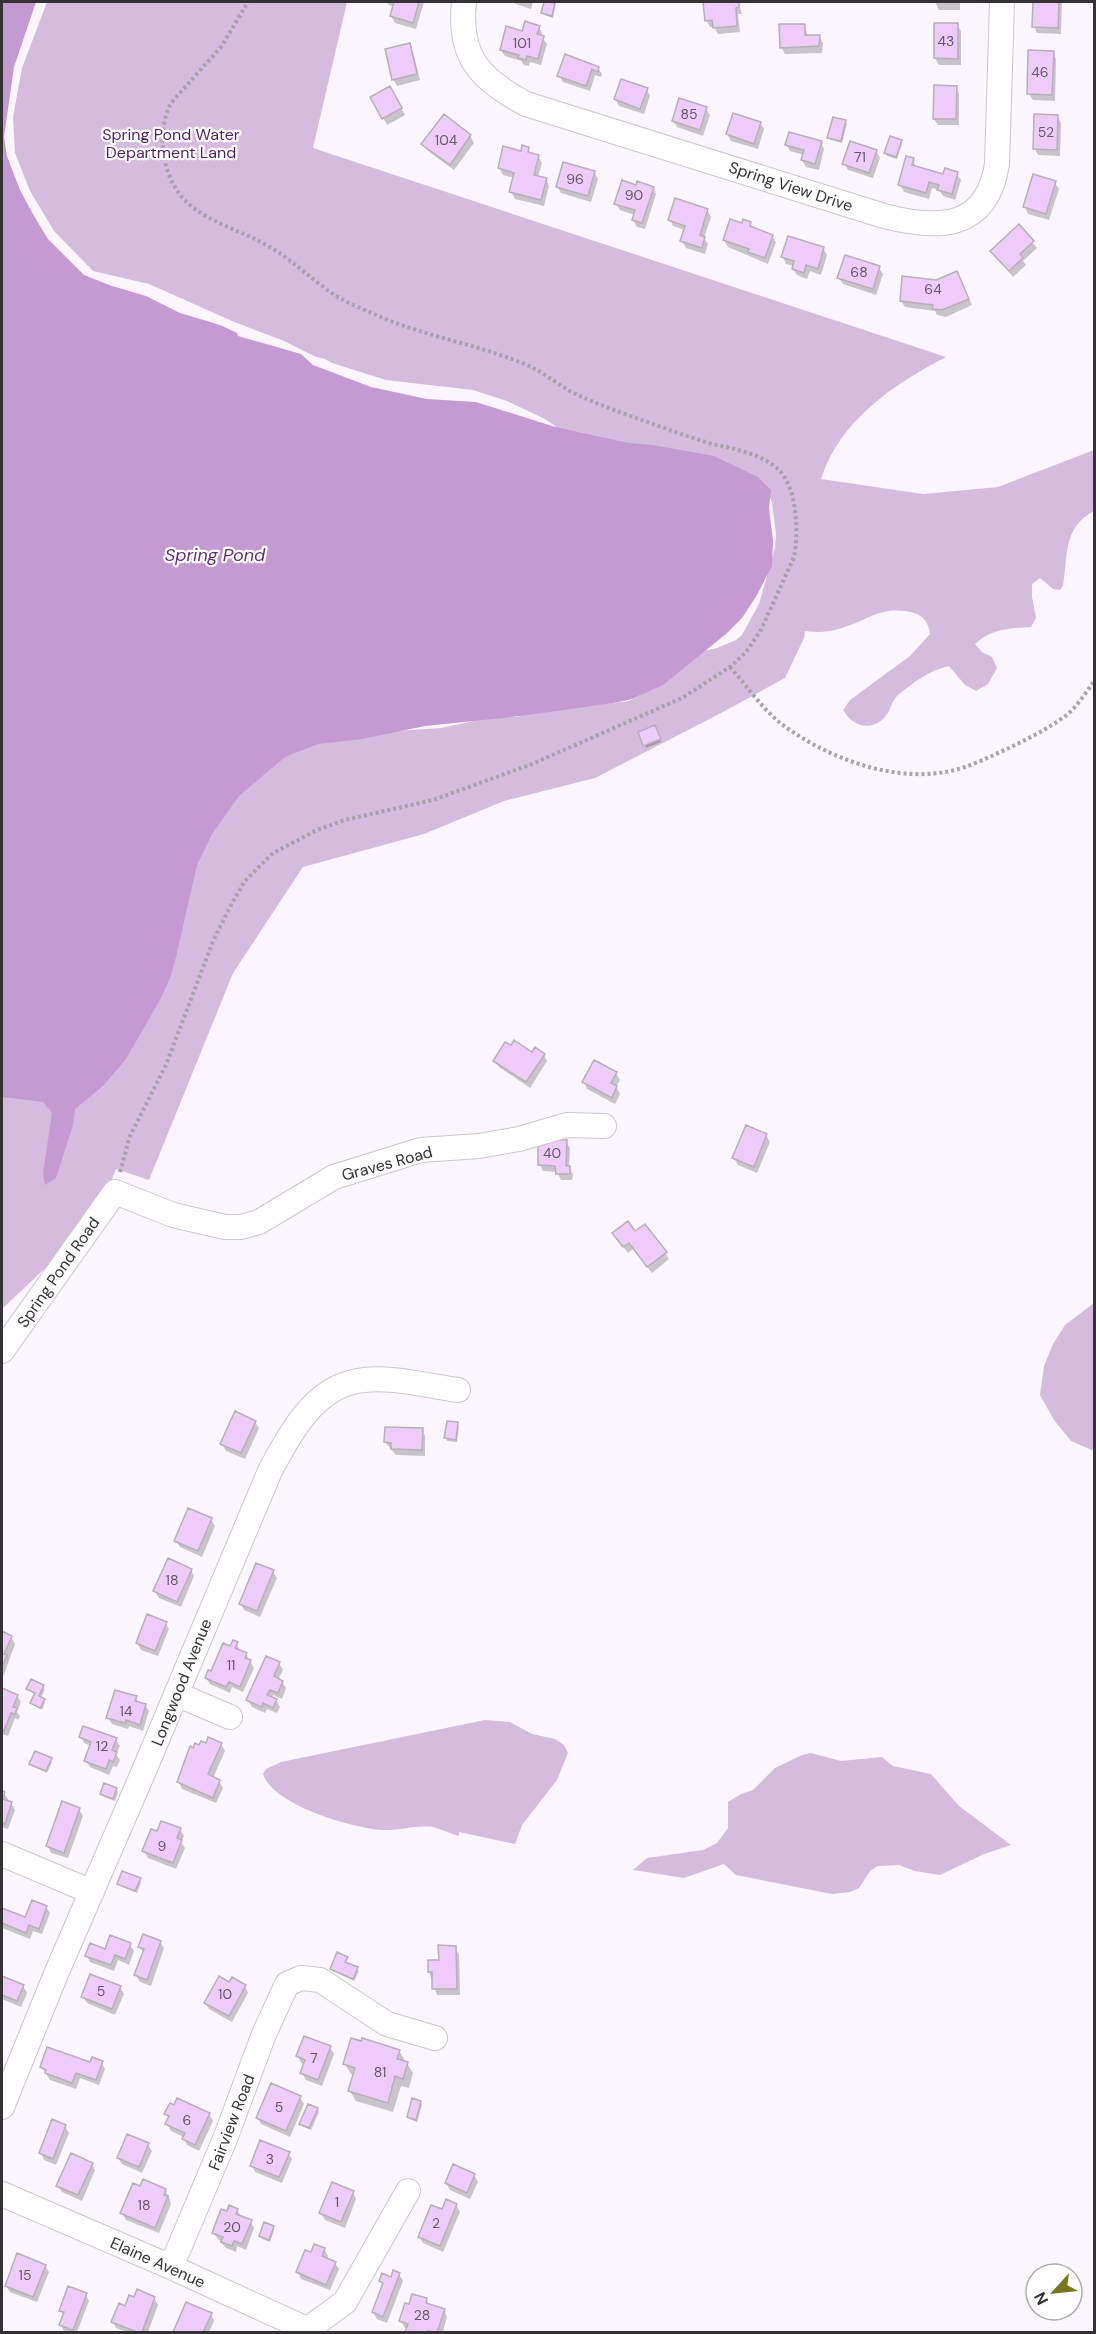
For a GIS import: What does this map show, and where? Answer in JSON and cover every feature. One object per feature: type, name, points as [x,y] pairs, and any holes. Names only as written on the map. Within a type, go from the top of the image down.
[{"type":"street","name":"Spring View Drive","points":[[464,2],[463,28],[466,47],[474,64],[485,78],[526,104],[884,216],[922,224],[943,225],[973,213],[984,201],[994,184],[997,164],[1002,2]]},
{"type":"street","name":"Graves Road","points":[[115,1192],[173,1215],[225,1227],[241,1227],[259,1222],[334,1177],[421,1150],[479,1146],[519,1139],[567,1125],[604,1126]]},
{"type":"street","name":"Spring Pond Road","points":[[2,1351],[115,1192]]},
{"type":"street","name":"Longwood Avenue","points":[[2,2107],[270,1471],[289,1435],[321,1397],[339,1387],[357,1381],[408,1383],[458,1390]]},
{"type":"street","points":[[176,1694],[230,1718]]},
{"type":"street","points":[[2,1854],[92,1892]]},
{"type":"street","name":"Fairview Road","points":[[171,2267],[225,2139],[268,2025],[287,1984],[301,1978],[320,1980],[387,2025],[435,2037]]},
{"type":"street","points":[[307,2332],[345,2302],[408,2191]]},
{"type":"street","name":"Elaine Avenue","points":[[2,2194],[171,2267],[307,2332]]},
{"type":"path","points":[[115,1192],[130,1136],[166,1065],[213,941],[244,882],[273,853],[317,830],[345,820],[433,800],[549,758],[599,733],[682,698],[730,668],[754,641],[794,557],[797,544],[796,517],[792,497],[780,472],[753,454],[684,435],[579,396],[528,365],[491,351],[405,326],[372,313],[327,291],[293,262],[268,246],[193,208],[184,198],[167,169],[162,150],[166,113],[171,103],[221,47],[248,2]]},
{"type":"path","points":[[730,668],[778,721],[815,745],[852,761],[888,772],[929,775],[960,768],[1032,736],[1070,712],[1095,682]]},
{"type":"green space","name":"Spring Pond Water Department Land","points":[[47,2],[347,2],[313,148],[946,357],[888,392],[871,406],[841,439],[821,479],[923,494],[998,487],[1094,450],[1094,511],[1077,525],[1072,534],[1063,586],[1060,590],[1053,589],[1040,578],[1032,584],[1036,618],[1031,627],[994,632],[975,644],[982,652],[992,657],[997,668],[988,684],[976,691],[965,685],[949,666],[909,686],[897,696],[888,713],[877,723],[865,726],[859,724],[843,710],[850,700],[910,656],[930,634],[927,624],[918,614],[893,611],[877,614],[833,630],[805,631],[804,638],[785,678],[595,778],[504,801],[424,834],[303,867],[233,973],[149,1180],[116,1169],[95,1221],[2,1309],[2,1089],[193,819],[299,747],[365,733],[441,728],[493,717],[517,717],[544,711],[629,701],[643,694],[698,652],[717,648],[742,635],[759,604],[775,548],[776,534],[772,502],[758,483],[635,447],[561,430],[545,419],[507,401],[473,390],[386,380],[332,363],[149,284],[93,271],[54,231],[30,191],[15,153],[13,117],[22,68]]},
{"type":"green space","points":[[1094,1303],[1094,1451],[1071,1441],[1054,1420],[1040,1395],[1044,1366],[1053,1344],[1065,1325]]},
{"type":"green space","points":[[485,1720],[510,1722],[532,1734],[555,1739],[564,1745],[568,1753],[557,1780],[522,1825],[515,1844],[459,1832],[459,1836],[433,1827],[382,1830],[334,1820],[297,1805],[282,1796],[270,1785],[263,1774],[266,1769],[281,1762]]},
{"type":"green space","points":[[811,1753],[841,1761],[882,1757],[893,1766],[931,1774],[959,1806],[1011,1845],[984,1854],[940,1875],[915,1871],[899,1865],[878,1866],[870,1871],[859,1888],[850,1892],[832,1894],[736,1875],[724,1864],[684,1878],[633,1870],[647,1858],[703,1850],[717,1843],[728,1828],[728,1802],[753,1790],[775,1768]]},
{"type":"water","name":"Spring Pond","points":[[2,2],[36,2],[14,67],[4,137],[7,156],[20,190],[48,239],[84,275],[146,296],[180,313],[220,325],[237,333],[238,336],[301,354],[313,365],[371,387],[427,399],[476,402],[578,432],[629,443],[714,456],[758,477],[771,490],[769,508],[773,541],[772,566],[742,618],[726,634],[663,685],[632,699],[613,703],[425,726],[362,739],[318,744],[285,757],[239,796],[212,834],[197,865],[176,957],[161,998],[126,1059],[103,1086],[75,1109],[73,1125],[56,1178],[45,1185],[43,1173],[52,1113],[43,1102],[2,1097]]},
{"type":"building","points":[[394,2],[419,2],[413,23],[390,16]]},
{"type":"building","points":[[544,2],[555,3],[552,16],[541,13]]},
{"type":"building","points":[[703,2],[739,2],[739,7],[736,8],[737,26],[713,28],[712,20],[705,21]]},
{"type":"building","points":[[1033,2],[1059,2],[1058,28],[1032,27]]},
{"type":"building","points":[[525,21],[540,26],[537,34],[544,36],[538,59],[527,56],[526,60],[518,58],[519,55],[500,50],[506,26],[522,31]]},
{"type":"building","points":[[934,23],[958,23],[958,59],[934,58]]},
{"type":"building","points":[[779,24],[805,24],[805,35],[820,35],[819,46],[780,48]]},
{"type":"building","points":[[410,43],[417,74],[392,80],[385,49]]},
{"type":"building","points":[[1028,50],[1054,51],[1052,95],[1027,94]]},
{"type":"building","points":[[565,54],[599,67],[598,72],[592,69],[586,86],[557,76]]},
{"type":"building","points":[[621,79],[648,88],[640,109],[614,99]]},
{"type":"building","points":[[934,85],[957,86],[956,119],[933,119]]},
{"type":"building","points":[[390,86],[402,108],[382,119],[370,97]]},
{"type":"building","points":[[679,98],[707,107],[700,130],[672,121]]},
{"type":"building","points":[[733,113],[761,122],[754,144],[726,134]]},
{"type":"building","points":[[444,114],[471,135],[450,165],[421,144]]},
{"type":"building","points":[[1034,114],[1058,115],[1057,150],[1033,149]]},
{"type":"building","points":[[833,117],[846,120],[841,141],[827,138]]},
{"type":"building","points":[[789,132],[822,141],[815,164],[801,160],[804,150],[785,145]]},
{"type":"building","points":[[890,136],[902,140],[896,157],[884,153]]},
{"type":"building","points":[[850,141],[877,150],[869,173],[842,164]]},
{"type":"building","points":[[522,145],[529,147],[528,152],[539,155],[534,175],[547,178],[541,200],[509,192],[514,173],[498,168],[503,146],[521,151]]},
{"type":"building","points":[[906,156],[914,158],[912,165],[943,174],[945,168],[958,172],[952,194],[937,190],[939,185],[929,182],[926,193],[898,185]]},
{"type":"building","points":[[563,162],[595,171],[588,196],[556,187]]},
{"type":"building","points":[[1033,174],[1056,181],[1046,214],[1023,207]]},
{"type":"building","points":[[622,180],[636,185],[637,181],[654,187],[642,223],[632,220],[635,210],[614,204]]},
{"type":"building","points":[[675,198],[708,209],[700,235],[705,237],[702,248],[680,241],[685,226],[668,220]]},
{"type":"building","points":[[730,219],[742,223],[743,219],[751,222],[750,226],[773,235],[765,258],[748,252],[749,249],[723,240]]},
{"type":"building","points":[[1019,224],[1034,241],[1020,254],[1023,258],[1009,271],[990,251]]},
{"type":"building","points":[[788,236],[824,247],[818,269],[806,265],[804,273],[792,269],[794,261],[781,257]]},
{"type":"building","points":[[845,255],[880,266],[873,289],[837,278]]},
{"type":"building","points":[[957,271],[969,299],[942,310],[932,309],[933,305],[900,301],[902,276],[936,280]]},
{"type":"building","points":[[655,725],[661,739],[643,746],[638,732]]},
{"type":"building","points":[[514,1040],[532,1052],[535,1047],[545,1054],[526,1082],[493,1061],[505,1042],[511,1045]]},
{"type":"building","points":[[594,1060],[617,1072],[611,1083],[617,1086],[612,1098],[582,1082]]},
{"type":"building","points":[[746,1125],[767,1134],[754,1167],[732,1158]]},
{"type":"building","points":[[538,1140],[567,1140],[566,1166],[570,1166],[570,1174],[556,1174],[555,1166],[538,1165]]},
{"type":"building","points":[[628,1221],[635,1231],[645,1224],[667,1252],[647,1267],[629,1243],[623,1247],[612,1233]]},
{"type":"building","points":[[235,1411],[256,1421],[241,1453],[220,1444]]},
{"type":"building","points":[[447,1421],[458,1422],[456,1440],[444,1438]]},
{"type":"building","points":[[385,1427],[423,1428],[422,1450],[391,1449],[391,1443],[384,1442]]},
{"type":"building","points":[[188,1508],[212,1518],[198,1551],[174,1541]]},
{"type":"building","points":[[168,1558],[192,1569],[177,1602],[153,1591]]},
{"type":"building","points":[[256,1563],[274,1570],[257,1611],[239,1604]]},
{"type":"building","points":[[147,1614],[167,1622],[155,1651],[136,1643]]},
{"type":"building","points":[[2,1631],[12,1636],[4,1654],[7,1655],[2,1667]]},
{"type":"building","points":[[233,1640],[238,1642],[235,1648],[247,1653],[245,1658],[251,1660],[240,1687],[229,1682],[226,1687],[205,1678],[208,1670],[211,1671],[223,1643],[230,1646]]},
{"type":"building","points":[[266,1656],[280,1662],[274,1676],[283,1681],[278,1693],[270,1690],[267,1695],[277,1699],[273,1708],[263,1703],[262,1707],[246,1700]]},
{"type":"building","points":[[31,1679],[44,1685],[39,1696],[45,1699],[40,1708],[30,1703],[35,1693],[26,1689]]},
{"type":"building","points":[[2,1688],[18,1695],[13,1707],[17,1708],[15,1714],[11,1713],[4,1731],[2,1729]]},
{"type":"building","points":[[115,1690],[137,1696],[135,1701],[146,1704],[140,1725],[126,1720],[125,1723],[106,1718]]},
{"type":"building","points":[[83,1726],[117,1738],[112,1750],[117,1752],[113,1762],[109,1760],[106,1769],[84,1761],[91,1742],[79,1737]]},
{"type":"building","points":[[208,1737],[222,1743],[208,1774],[220,1780],[213,1798],[177,1782],[190,1746],[193,1748],[195,1743],[199,1745],[201,1741],[206,1743]]},
{"type":"building","points":[[35,1751],[52,1758],[46,1771],[29,1764]]},
{"type":"building","points":[[104,1783],[117,1788],[113,1799],[100,1794]]},
{"type":"building","points":[[2,1790],[5,1792],[3,1799],[12,1802],[5,1824],[2,1822]]},
{"type":"building","points":[[62,1801],[80,1808],[64,1853],[46,1846]]},
{"type":"building","points":[[161,1821],[181,1828],[177,1838],[182,1840],[173,1863],[142,1851],[151,1829],[157,1831]]},
{"type":"building","points":[[122,1871],[141,1878],[135,1891],[117,1884]]},
{"type":"building","points":[[32,1900],[47,1906],[39,1929],[29,1925],[26,1933],[2,1923],[2,1908],[25,1917]]},
{"type":"building","points":[[143,1934],[161,1941],[147,1980],[134,1975],[144,1949],[138,1947]]},
{"type":"building","points":[[110,1935],[131,1943],[125,1959],[115,1955],[111,1965],[85,1956],[90,1943],[105,1949]]},
{"type":"building","points":[[438,1945],[456,1946],[457,1989],[432,1989],[432,1972],[428,1972],[428,1960],[439,1960]]},
{"type":"building","points":[[337,1952],[348,1957],[345,1962],[358,1967],[353,1979],[330,1969]]},
{"type":"building","points":[[90,1974],[121,1986],[112,2009],[81,1997]]},
{"type":"building","points":[[2,1976],[24,1985],[17,2001],[2,1995]]},
{"type":"building","points":[[219,1976],[229,1982],[232,1977],[246,1985],[229,2016],[204,2003]]},
{"type":"building","points":[[304,2036],[331,2046],[318,2080],[300,2073],[305,2060],[296,2056]]},
{"type":"building","points":[[351,2038],[361,2041],[362,2038],[400,2050],[397,2059],[408,2062],[403,2079],[395,2076],[388,2103],[348,2091],[355,2068],[343,2064]]},
{"type":"building","points":[[47,2047],[90,2062],[92,2057],[103,2061],[96,2080],[76,2073],[72,2083],[45,2073],[46,2070],[40,2067]]},
{"type":"building","points":[[271,2083],[301,2096],[286,2131],[256,2118]]},
{"type":"building","points":[[177,2098],[210,2113],[195,2145],[182,2139],[185,2133],[165,2124],[169,2116],[164,2114],[170,2103],[174,2105]]},
{"type":"building","points":[[412,2098],[421,2101],[416,2120],[407,2117]]},
{"type":"building","points":[[308,2104],[318,2108],[309,2128],[299,2124]]},
{"type":"building","points":[[52,2119],[66,2125],[53,2159],[39,2153]]},
{"type":"building","points":[[127,2134],[149,2143],[139,2167],[117,2158]]},
{"type":"building","points":[[260,2140],[290,2152],[279,2177],[250,2166]]},
{"type":"building","points":[[71,2153],[93,2163],[78,2195],[56,2186]]},
{"type":"building","points":[[453,2164],[475,2174],[467,2193],[445,2183]]},
{"type":"building","points":[[143,2179],[166,2189],[164,2195],[168,2196],[155,2228],[120,2213],[133,2183],[140,2186]]},
{"type":"building","points":[[332,2182],[354,2191],[341,2222],[319,2213]]},
{"type":"building","points":[[446,2199],[457,2204],[440,2246],[418,2237],[431,2205],[442,2209]]},
{"type":"building","points":[[229,2205],[238,2209],[236,2214],[252,2220],[242,2244],[234,2241],[232,2246],[221,2242],[223,2237],[212,2233],[221,2209],[227,2211]]},
{"type":"building","points":[[264,2222],[274,2226],[269,2240],[259,2236]]},
{"type":"building","points":[[314,2244],[325,2248],[322,2256],[336,2262],[326,2285],[296,2272],[305,2250],[311,2252]]},
{"type":"building","points":[[17,2253],[46,2265],[33,2297],[5,2286]]},
{"type":"building","points":[[393,2270],[400,2273],[383,2317],[372,2312],[383,2283],[379,2281],[382,2273],[391,2277]]},
{"type":"building","points":[[68,2286],[87,2293],[73,2330],[59,2325],[64,2312],[59,2311]]},
{"type":"building","points":[[137,2289],[155,2297],[142,2332],[111,2322],[119,2303],[125,2306],[129,2295],[134,2297]]},
{"type":"building","points":[[412,2294],[427,2298],[426,2303],[445,2309],[437,2332],[405,2332],[408,2324],[399,2321],[405,2303],[409,2304]]},
{"type":"building","points":[[186,2302],[212,2313],[203,2332],[173,2332]]}]
